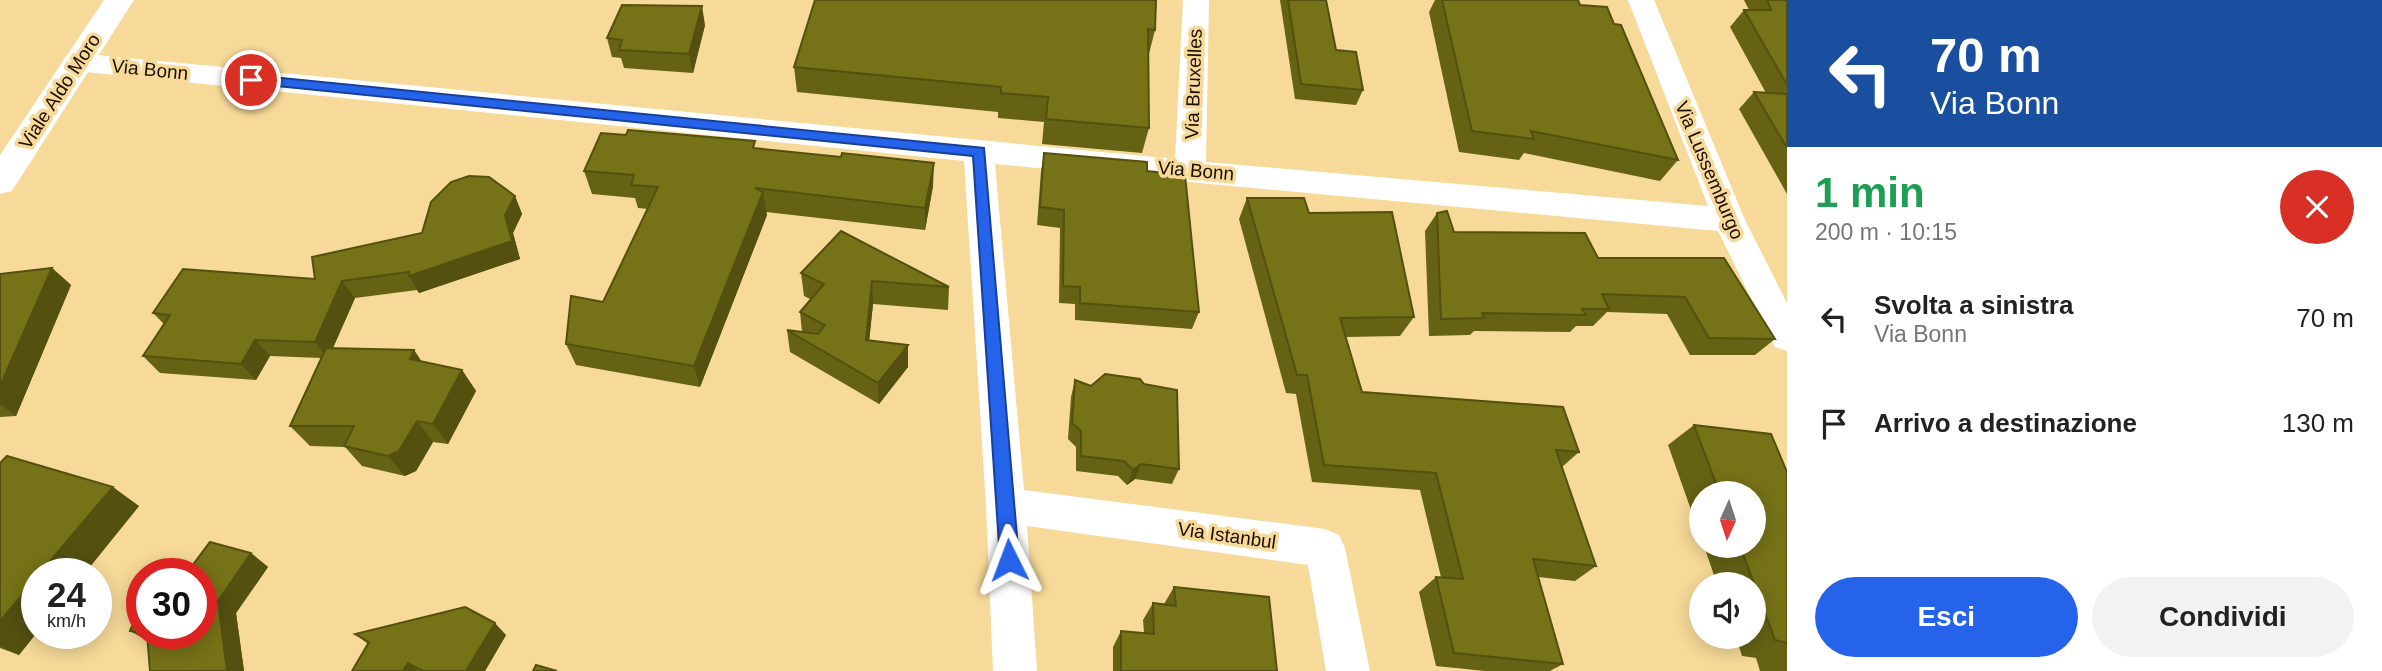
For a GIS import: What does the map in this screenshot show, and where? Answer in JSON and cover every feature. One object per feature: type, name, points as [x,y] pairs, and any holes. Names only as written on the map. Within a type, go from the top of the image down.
[{"type":"main road","name":"Viale Aldo Moro","points":[[0,182],[119,0]]},
{"type":"street","name":"Via Bruxelles","points":[[1190,169],[1196,0]]},
{"type":"street","name":"Via Lussemburgo","points":[[1640,0],[1730,220],[1787,337]]},
{"type":"street","name":"Via Bonn","points":[[76,62],[979,152],[1730,220]]},
{"type":"street","points":[[979,152],[1006,505],[1015,671]]},
{"type":"street","name":"Via Istanbul","points":[[1006,505],[1325,548],[1348,671]]},
{"type":"building","points":[[815,0],[1156,0],[1155,30],[1148,29],[1149,128],[1046,119],[1048,97],[1001,93],[1001,87],[794,67]]},
{"type":"building","points":[[1288,0],[1326,0],[1336,50],[1356,52],[1363,90],[1301,84]]},
{"type":"building","points":[[1442,0],[1578,0],[1580,5],[1607,7],[1614,24],[1621,25],[1678,160],[1531,131],[1534,139],[1472,131]]},
{"type":"building","points":[[1767,0],[1787,0],[1787,85],[1744,10],[1771,10]]},
{"type":"building","points":[[622,5],[702,6],[689,54],[619,50],[622,40],[607,38]]},
{"type":"building","points":[[1754,92],[1787,94],[1787,148]]},
{"type":"building","points":[[628,130],[755,141],[753,148],[841,157],[842,153],[934,163],[925,208],[755,188],[763,192],[694,366],[566,344],[571,296],[603,302],[658,187],[631,185],[634,175],[584,171],[601,133],[626,135]]},
{"type":"building","points":[[1044,153],[1147,162],[1147,171],[1185,175],[1199,312],[1080,303],[1080,287],[1063,286],[1064,210],[1040,207]]},
{"type":"building","points":[[469,176],[489,177],[515,196],[505,215],[512,241],[409,276],[409,272],[342,281],[315,342],[255,340],[241,364],[143,356],[170,315],[153,313],[183,269],[315,279],[312,257],[422,233],[431,202],[451,182]]},
{"type":"building","points":[[1247,198],[1304,198],[1309,213],[1392,212],[1414,317],[1340,318],[1362,392],[1563,407],[1579,452],[1556,450],[1596,566],[1533,559],[1563,664],[1454,653],[1436,577],[1463,579],[1436,473],[1324,465],[1307,375],[1297,375]]},
{"type":"building","points":[[1447,211],[1454,232],[1585,233],[1598,258],[1724,258],[1775,339],[1709,338],[1685,297],[1602,294],[1609,309],[1582,309],[1586,315],[1482,313],[1484,318],[1441,319],[1437,213]]},
{"type":"building","points":[[841,231],[949,287],[872,281],[866,340],[908,345],[878,383],[787,330],[818,334],[825,325],[800,312],[824,284],[801,273]]},
{"type":"building","points":[[52,268],[0,386],[0,274]]},
{"type":"building","points":[[326,348],[414,350],[410,359],[462,370],[433,424],[417,421],[399,451],[388,456],[344,446],[354,426],[290,426]]},
{"type":"building","points":[[1105,374],[1140,379],[1144,384],[1177,390],[1179,469],[1141,464],[1133,470],[1124,461],[1081,456],[1081,431],[1072,423],[1075,380],[1091,386]]},
{"type":"building","points":[[1694,425],[1771,434],[1787,472],[1787,643],[1775,640],[1766,616],[1766,572],[1750,572],[1744,558],[1766,558],[1766,481],[1715,481]]},
{"type":"building","points":[[7,456],[113,487],[53,558],[21,558],[21,596],[0,621],[0,463]]},
{"type":"building","points":[[210,542],[251,553],[218,601],[227,671],[150,671],[148,649],[217,649],[217,558],[198,558]]},
{"type":"building","points":[[1174,587],[1269,597],[1277,671],[1121,671],[1121,631],[1154,634],[1153,603],[1176,606]]},
{"type":"building","points":[[465,607],[495,623],[466,671],[423,671],[408,663],[403,671],[352,671],[369,642],[355,634]]},
{"type":"building","points":[[536,665],[557,671],[533,671]]},
{"type":"route","points":[[251,80],[979,152],[1009,560]]}]
